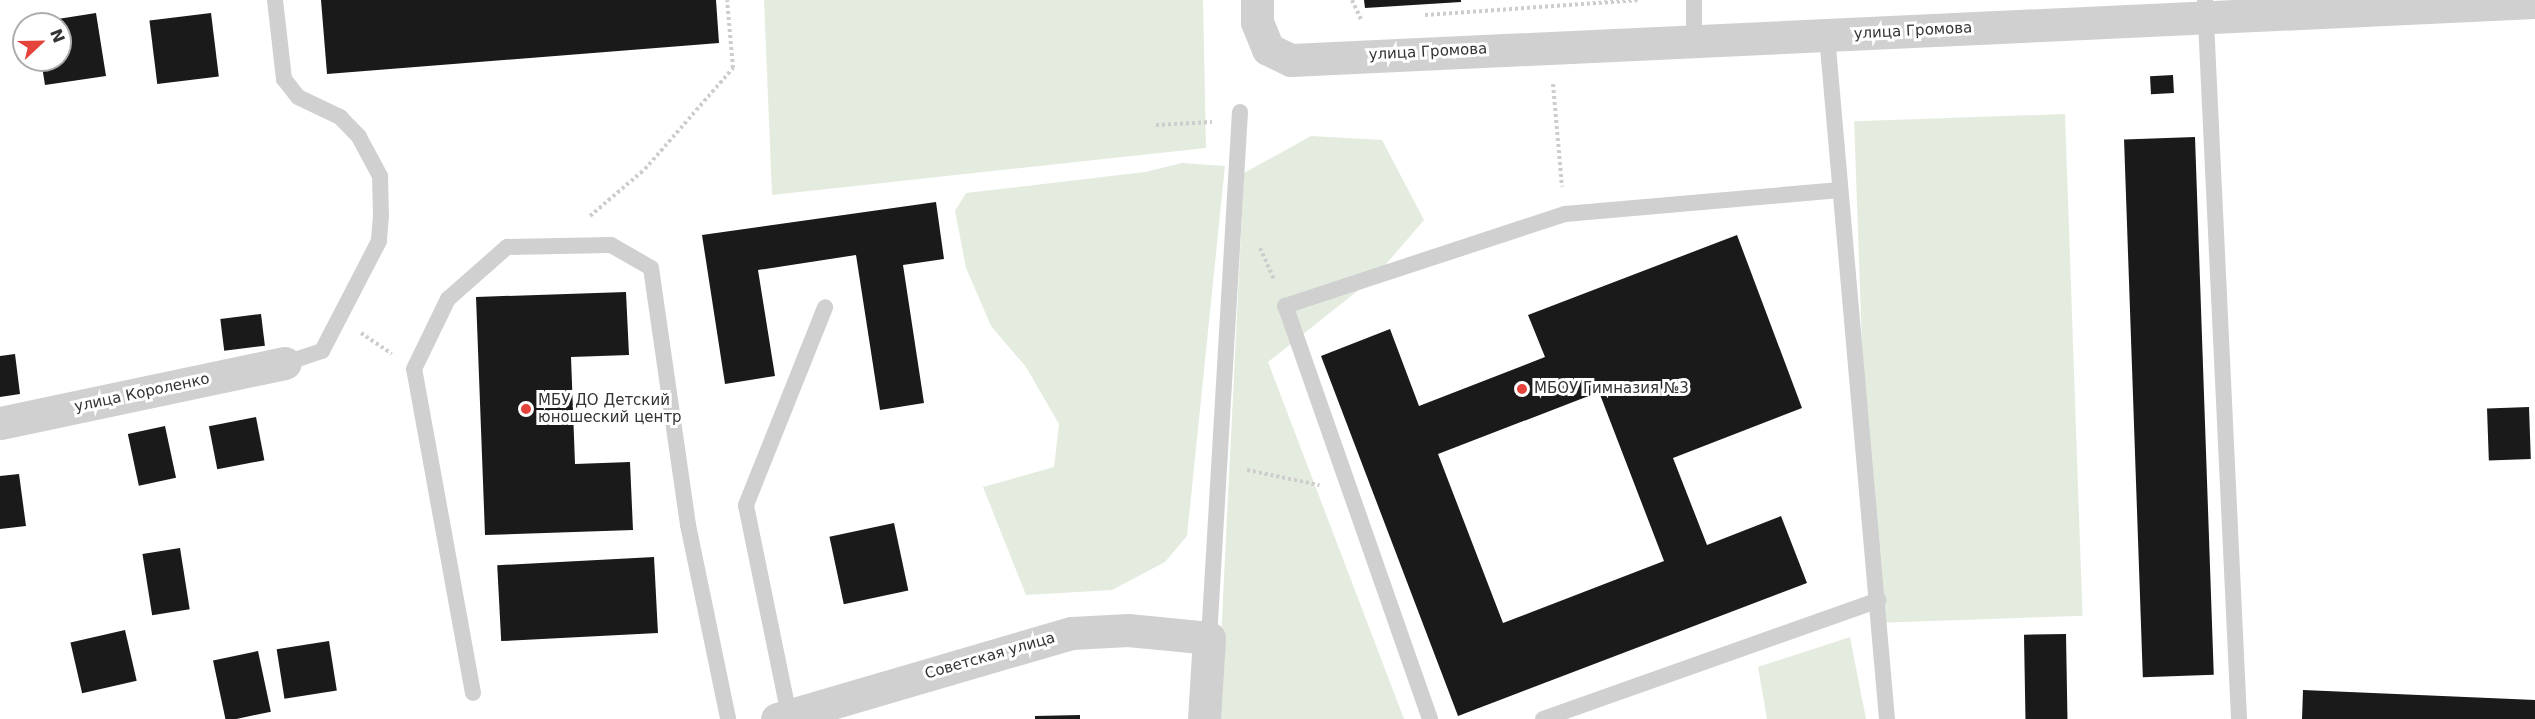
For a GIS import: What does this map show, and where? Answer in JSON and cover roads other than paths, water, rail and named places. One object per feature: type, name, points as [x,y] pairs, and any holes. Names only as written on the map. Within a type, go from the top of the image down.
[{"type":"street","name":"улица Громова","points":[[1257,0],[1257,22],[1268,50],[1291,60],[1550,47],[1694,44],[2205,7],[2535,2]]},
{"type":"street","name":"улица Короленко","points":[[0,423],[285,363]]},
{"type":"street","name":"Советская улица","points":[[783,717],[1072,633],[1128,630],[1209,638]]},
{"type":"street","points":[[1204,719],[1209,638]]},
{"type":"lane","points":[[275,0],[284,79],[298,98],[340,117],[359,137],[380,176],[379,241],[322,351],[285,363]]},
{"type":"lane","points":[[1694,0],[1694,44]]},
{"type":"lane","points":[[2205,7],[2239,719]]},
{"type":"lane","points":[[1827,36],[1879,600],[1887,719]]},
{"type":"lane","points":[[1209,638],[1223,461],[1232,242],[1240,119]]},
{"type":"lane","points":[[1430,719],[1346,489],[1285,306],[1565,214],[1840,190]]},
{"type":"lane","points":[[472,693],[414,369],[448,300],[507,247],[611,245],[651,268],[688,525],[728,719]]},
{"type":"lane","points":[[783,717],[746,505],[825,307]]},
{"type":"lane","points":[[1543,719],[1879,600]]},
{"type":"place","name":"МБОУ Гимназия №3","points":[[1522,389]]},
{"type":"place","name":"МБУ ДО Детский юношеский центр","points":[[526,409]]}]
